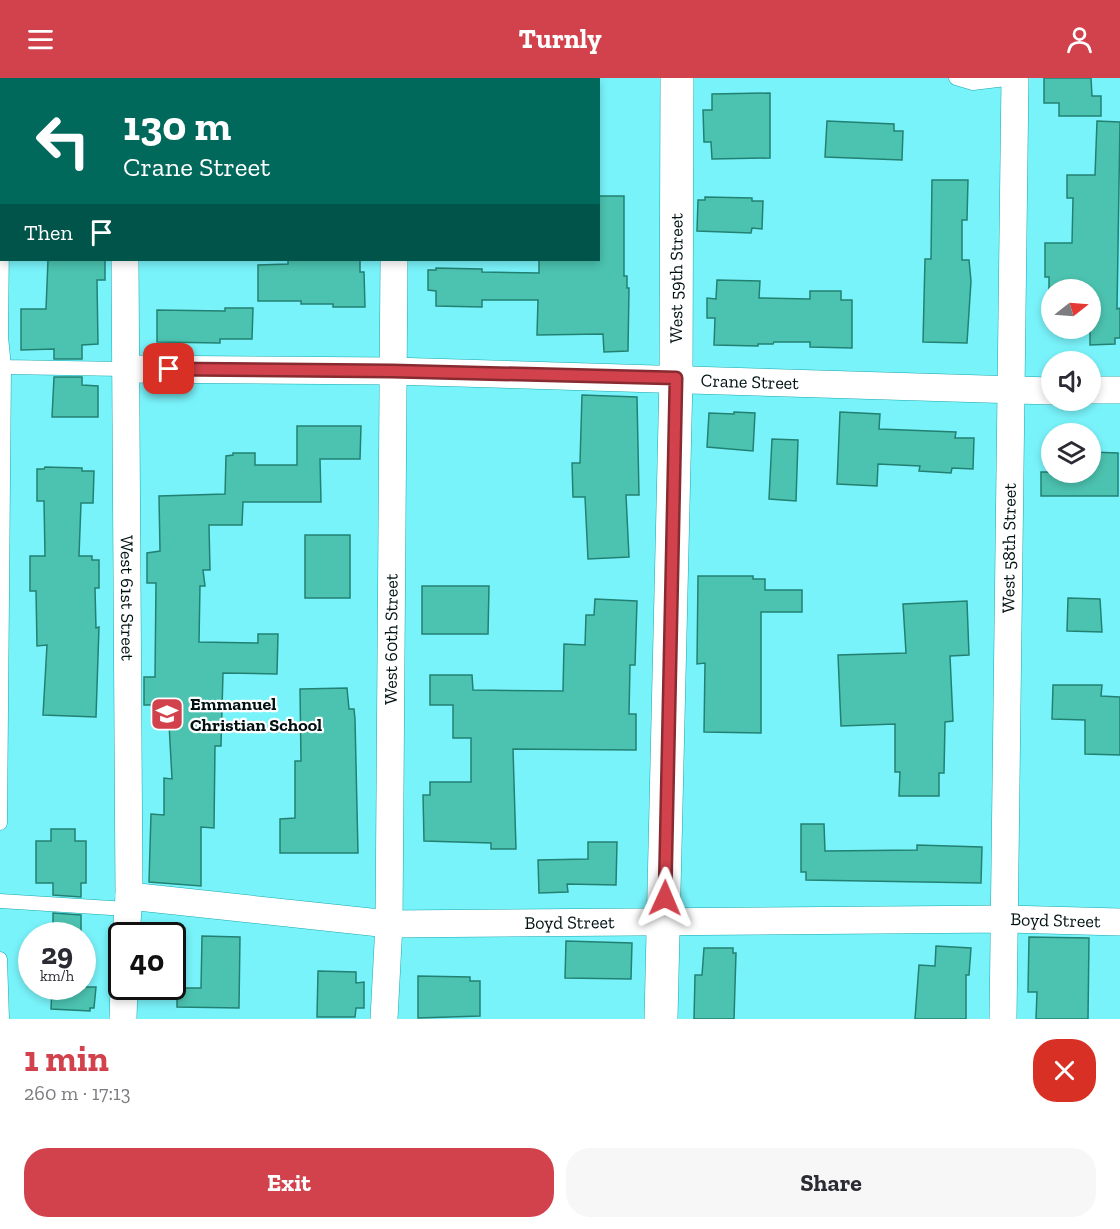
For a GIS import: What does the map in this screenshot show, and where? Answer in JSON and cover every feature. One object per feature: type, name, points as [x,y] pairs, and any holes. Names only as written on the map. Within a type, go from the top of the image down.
[{"type":"street","name":"West 59th Street","points":[[661,1019],[676,378],[677,78]]},
{"type":"street","name":"West 58th Street","points":[[1003,1019],[1014,78]]},
{"type":"street","name":"West 61st Street","points":[[125,261],[127,922]]},
{"type":"street","name":"West 60th Street","points":[[384,1019],[389,924],[394,261]]},
{"type":"street","name":"Crane Street","points":[[124,369],[392,371],[1041,391]]},
{"type":"street","points":[[1101,390],[1120,390]]},
{"type":"street","name":"Boyd Street","points":[[128,903],[389,924],[1005,919],[1120,922]]},
{"type":"street","points":[[123,1019],[124,1000]]},
{"type":"lane","points":[[956,78],[973,83],[1014,78]]},
{"type":"lane","points":[[0,823],[4,367],[1,337],[2,261]]},
{"type":"lane","points":[[4,367],[124,369]]},
{"type":"lane","points":[[0,901],[128,903]]},
{"type":"lane","points":[[0,959],[2,1019]]},
{"type":"building","points":[[1044,78],[1091,78],[1092,96],[1101,96],[1101,116],[1059,116],[1059,103],[1044,103]]},
{"type":"building","points":[[770,93],[770,158],[712,159],[711,142],[704,142],[703,110],[712,110],[712,94]]},
{"type":"building","points":[[827,121],[894,124],[894,131],[903,131],[902,160],[825,157]]},
{"type":"building","points":[[1097,121],[1120,122],[1117,309],[1120,308],[1120,338],[1115,338],[1115,344],[1090,345],[1090,339],[1101,339],[1101,279],[1049,279],[1045,277],[1045,243],[1072,243],[1073,198],[1067,198],[1067,175],[1095,175]]},
{"type":"building","points":[[932,180],[968,180],[967,220],[962,220],[962,260],[969,260],[971,281],[967,343],[923,342],[925,259],[931,259]]},
{"type":"building","points":[[600,196],[624,196],[624,276],[627,276],[627,288],[629,288],[628,351],[604,352],[603,334],[537,335],[538,300],[482,300],[482,307],[436,306],[436,291],[428,290],[428,270],[436,270],[436,268],[539,273],[539,261],[600,261]]},
{"type":"building","points":[[705,197],[752,198],[752,201],[763,201],[762,229],[752,228],[751,233],[697,231],[698,200],[705,200]]},
{"type":"building","points":[[48,261],[105,261],[105,280],[97,280],[98,344],[82,345],[82,359],[54,359],[54,349],[21,350],[21,309],[46,309]]},
{"type":"building","points":[[288,261],[360,261],[360,272],[364,272],[365,307],[301,304],[301,301],[258,301],[258,265],[288,264]]},
{"type":"building","points":[[717,280],[760,281],[759,298],[810,299],[810,291],[841,291],[841,300],[852,300],[852,348],[810,347],[810,342],[774,342],[773,344],[758,344],[758,346],[714,345],[715,318],[707,318],[707,298],[716,299]]},
{"type":"building","points":[[225,308],[253,308],[252,339],[220,339],[220,343],[157,342],[157,310],[225,311]]},
{"type":"building","points":[[54,377],[82,377],[82,385],[98,386],[98,417],[52,417]]},
{"type":"building","points":[[582,395],[637,397],[639,495],[626,495],[629,557],[588,559],[585,497],[573,497],[572,463],[580,463]]},
{"type":"building","points":[[734,412],[755,413],[753,451],[707,447],[709,413],[734,414]]},
{"type":"building","points":[[840,412],[880,414],[879,429],[956,432],[955,438],[974,438],[973,469],[952,468],[951,473],[919,471],[920,466],[878,464],[877,486],[837,484]]},
{"type":"building","points":[[297,426],[361,426],[360,459],[320,459],[321,502],[243,502],[242,525],[209,525],[210,570],[203,570],[205,586],[200,586],[199,642],[258,643],[258,634],[278,634],[277,674],[223,673],[221,746],[215,746],[214,828],[201,827],[201,886],[149,882],[151,814],[164,815],[164,778],[172,779],[168,705],[144,705],[144,677],[155,677],[156,583],[147,583],[147,553],[160,551],[159,496],[225,494],[226,456],[233,455],[233,453],[255,453],[255,465],[297,465]]},
{"type":"building","points":[[772,439],[798,440],[796,501],[769,499]]},
{"type":"building","points":[[1101,452],[1118,453],[1118,496],[1041,496],[1041,483],[1101,483]]},
{"type":"building","points":[[45,467],[82,468],[82,471],[94,471],[93,503],[81,503],[79,556],[92,556],[92,560],[99,560],[99,588],[95,588],[96,628],[99,627],[96,717],[43,715],[47,645],[37,646],[36,591],[30,591],[30,556],[45,556],[44,501],[37,501],[37,469]]},
{"type":"building","points":[[305,535],[350,535],[350,598],[305,598]]},
{"type":"building","points":[[698,576],[753,576],[753,579],[765,579],[765,590],[802,590],[802,612],[761,612],[761,733],[704,732],[705,663],[697,664]]},
{"type":"building","points":[[422,586],[489,586],[488,634],[422,634]]},
{"type":"building","points":[[1068,598],[1100,599],[1102,632],[1067,631]]},
{"type":"building","points":[[595,599],[637,601],[635,665],[630,665],[629,714],[636,714],[636,750],[513,749],[516,849],[491,849],[491,843],[424,841],[423,795],[430,795],[430,782],[471,782],[471,738],[453,738],[453,705],[430,705],[430,675],[472,675],[473,690],[563,691],[564,644],[585,645],[586,615],[594,615]]},
{"type":"building","points":[[967,601],[969,655],[950,656],[953,721],[945,722],[944,773],[939,773],[939,796],[899,796],[900,772],[895,772],[895,724],[841,726],[838,655],[906,653],[903,604]]},
{"type":"building","points":[[1053,685],[1102,685],[1101,696],[1120,697],[1120,755],[1085,754],[1085,720],[1052,719]]},
{"type":"building","points":[[347,688],[349,709],[354,709],[355,719],[358,853],[280,853],[280,819],[295,818],[295,761],[301,761],[300,689]]},
{"type":"building","points":[[801,824],[824,824],[825,851],[917,850],[917,845],[982,847],[981,883],[806,880],[806,872],[801,872]]},
{"type":"building","points":[[51,829],[75,829],[75,841],[86,841],[86,883],[81,883],[81,897],[53,895],[53,883],[36,883],[36,841],[51,841]]},
{"type":"building","points":[[588,842],[617,842],[616,885],[567,884],[568,892],[539,893],[538,860],[588,859]]},
{"type":"building","points":[[53,913],[81,915],[81,922],[53,922]]},
{"type":"building","points":[[202,936],[240,937],[239,1008],[177,1007],[177,1000],[186,1000],[186,988],[201,988]]},
{"type":"building","points":[[1029,937],[1089,938],[1088,1019],[1036,1019],[1037,992],[1028,992]]},
{"type":"building","points":[[566,941],[632,943],[631,979],[565,978]]},
{"type":"building","points":[[936,946],[971,948],[969,975],[966,975],[966,1019],[915,1019],[919,965],[935,966]]},
{"type":"building","points":[[704,948],[733,948],[733,953],[736,953],[734,1019],[694,1019],[695,975],[702,975]]},
{"type":"building","points":[[318,971],[356,972],[356,983],[364,982],[364,1008],[356,1008],[355,1017],[317,1017]]},
{"type":"building","points":[[418,976],[470,977],[470,981],[480,981],[480,1016],[418,1018]]},
{"type":"building","points":[[51,1000],[95,1000],[94,1008],[90,1008],[90,1011],[51,1009]]},
{"type":"place","name":"Emmanuel Christian School","points":[[167,714]]},
{"type":"route","points":[[169,369],[392,371],[676,378],[665,898]]}]
